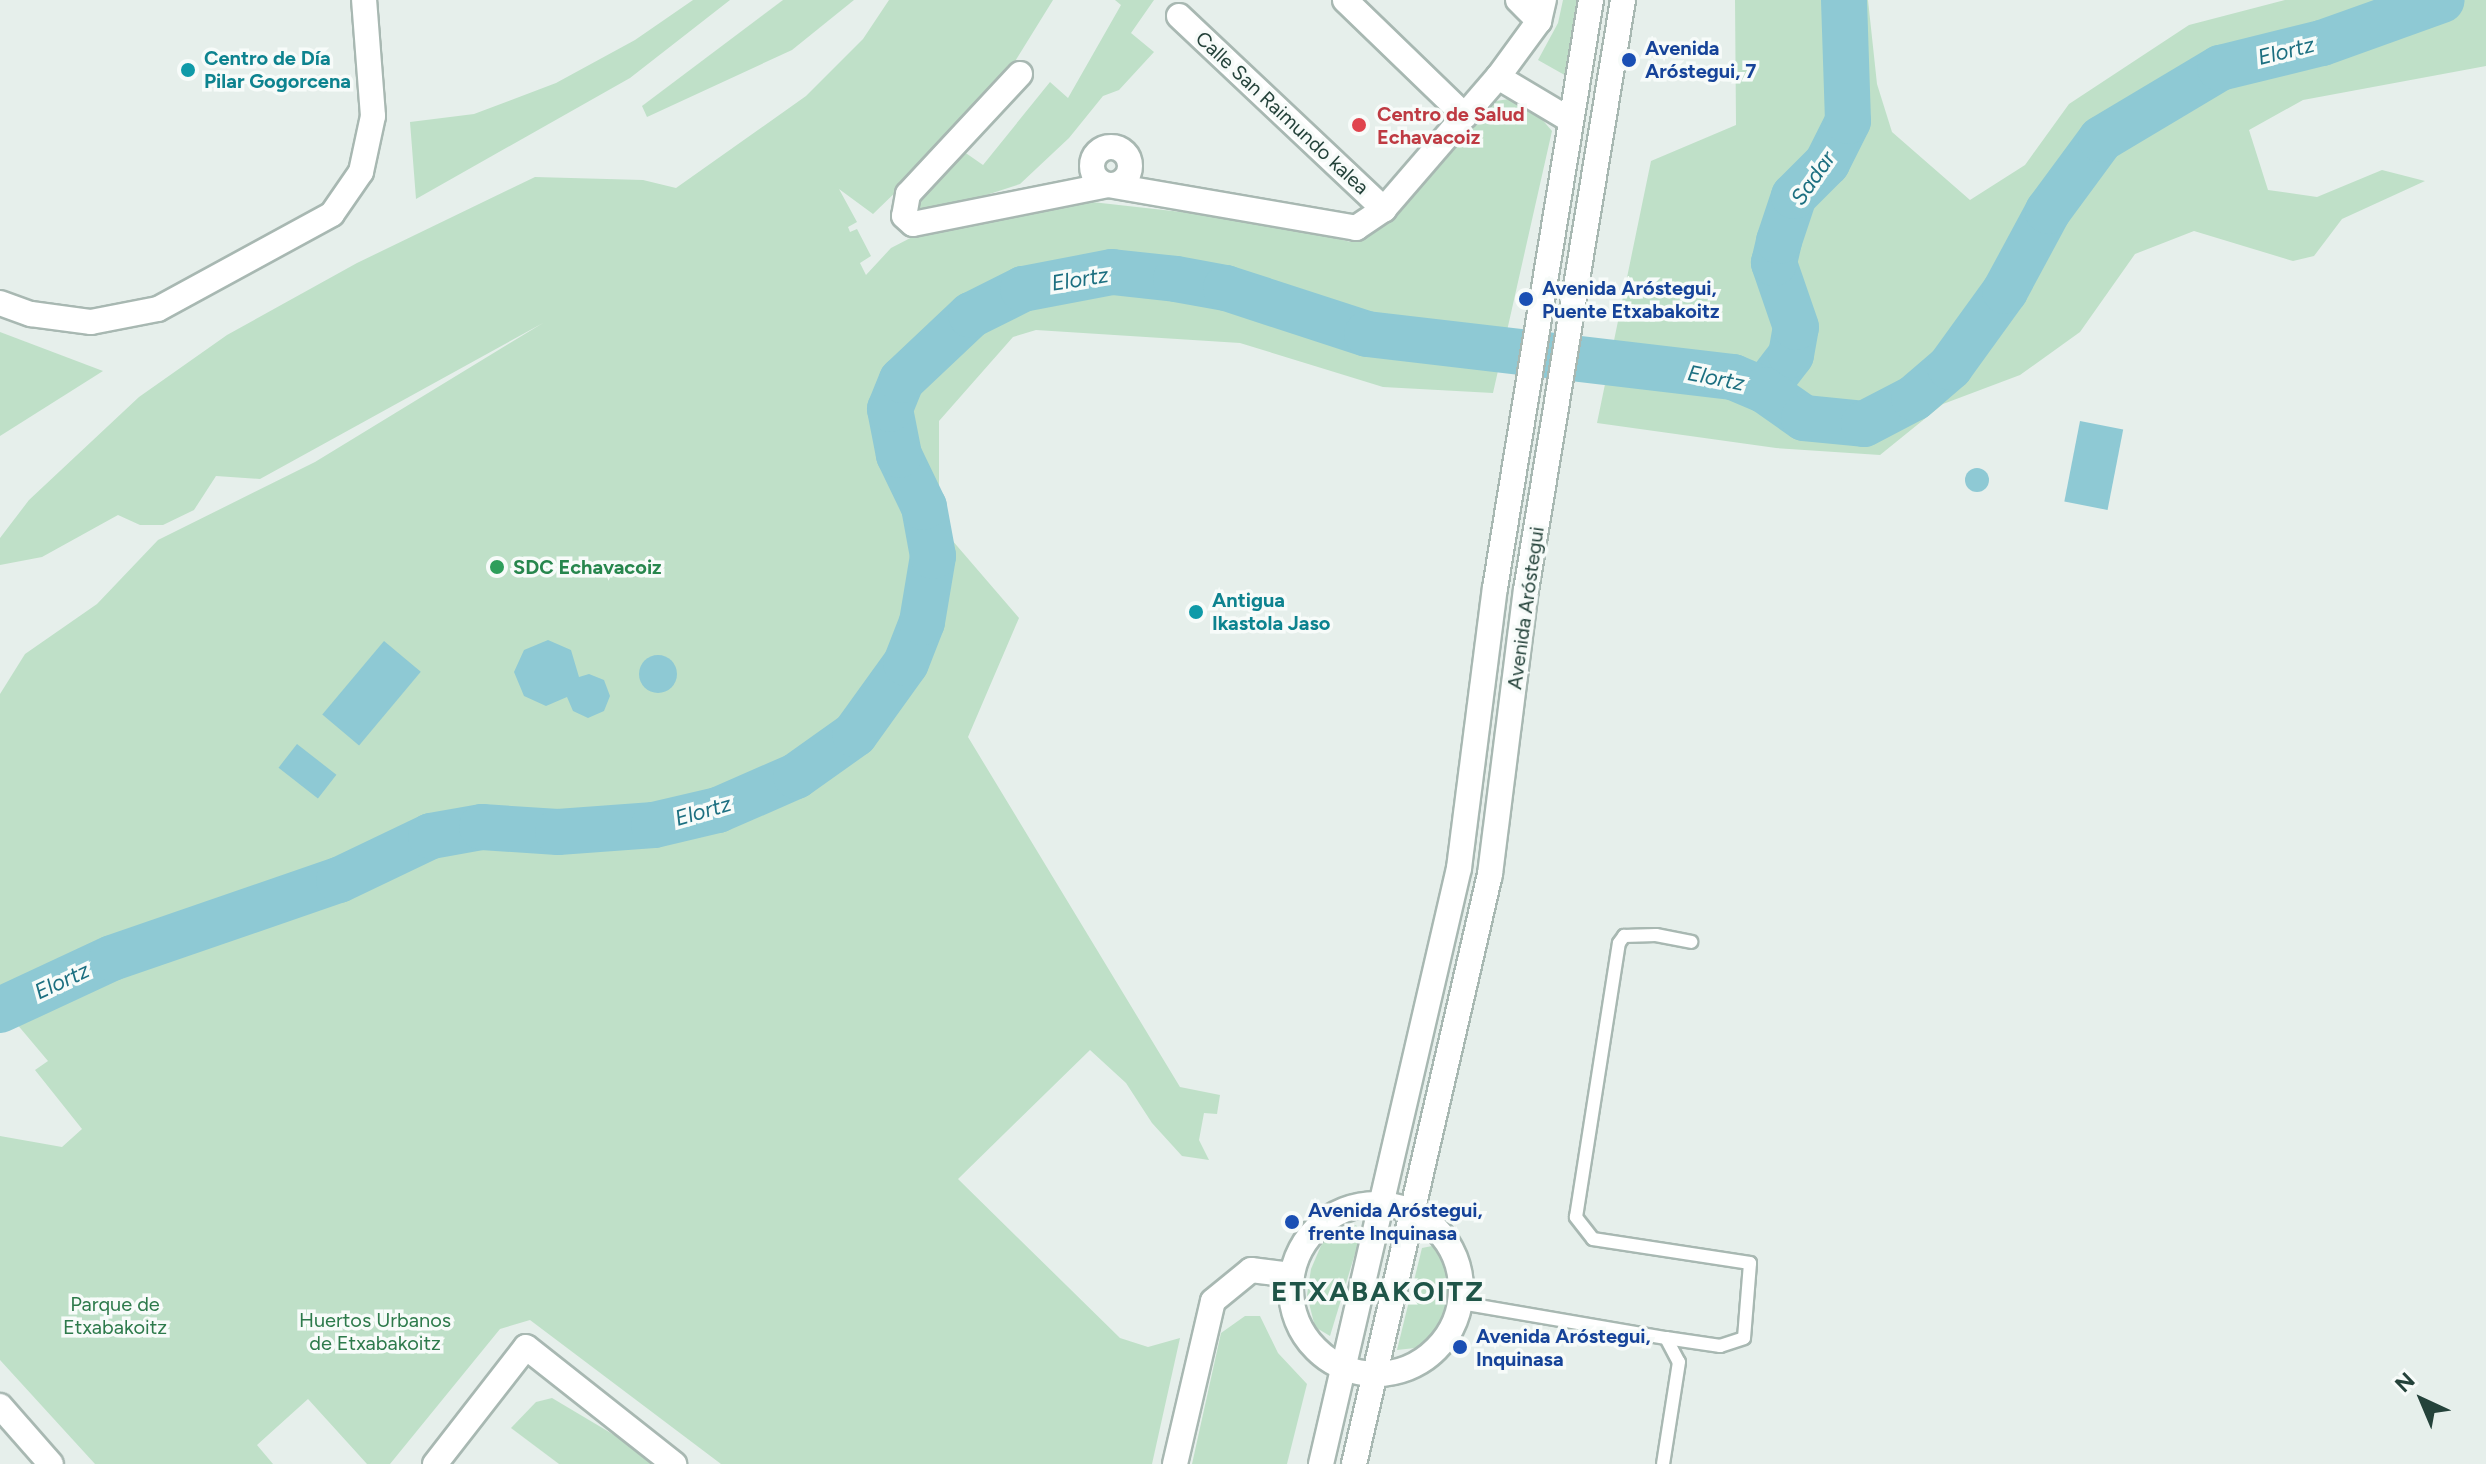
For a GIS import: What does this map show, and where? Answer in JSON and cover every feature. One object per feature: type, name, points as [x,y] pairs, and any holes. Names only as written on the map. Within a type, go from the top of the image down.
[{"type":"street","points":[[0,303],[31,314],[91,322],[158,309],[332,214],[361,172],[373,116],[364,0]]},
{"type":"street","points":[[1345,0],[1465,116]]},
{"type":"street","points":[[1092,163],[1097,180],[1108,185],[1356,228],[1384,209],[1498,77],[1542,10],[1518,0]]},
{"type":"street","name":"Avenida Aróstegui","points":[[1321,1464],[1459,868],[1527,392],[1591,0]]},
{"type":"street","name":"Avenida Aróstegui","points":[[1354,1464],[1416,1213],[1490,874],[1526,590],[1560,398],[1623,0]]},
{"type":"street","name":"Calle San Raimundo kalea","points":[[1179,16],[1384,209]]},
{"type":"street","points":[[1020,74],[908,194],[904,216],[913,224],[1052,194],[1121,183],[1129,173],[1126,154]]},
{"type":"street","points":[[1498,77],[1570,120]]},
{"type":"street","points":[[1052,194],[1108,147],[1126,154],[1162,192]]},
{"type":"street","points":[[1381,1204],[1416,1213],[1446,1239],[1456,1259],[1461,1303],[1453,1328],[1435,1353],[1402,1371],[1374,1376],[1343,1369],[1310,1344],[1292,1307],[1291,1275],[1299,1249],[1317,1228],[1346,1209],[1381,1204]]},
{"type":"street","points":[[1175,1464],[1213,1301],[1251,1270],[1291,1275]]},
{"type":"street","points":[[435,1464],[526,1347],[674,1464]]},
{"type":"street","points":[[0,1406],[51,1464]]},
{"type":"lane","points":[[1461,1303],[1720,1346],[1744,1338],[1750,1263],[1593,1239],[1576,1217],[1619,943],[1624,936],[1656,935],[1691,942]]},
{"type":"lane","points":[[1663,1464],[1679,1362],[1666,1338]]},
{"type":"green space","points":[[693,0],[730,0],[630,78],[416,199],[410,122],[474,114],[556,83],[635,40]]},
{"type":"green space","points":[[783,0],[854,0],[792,50],[647,117],[642,106]]},
{"type":"green space","points":[[889,0],[1053,0],[991,100],[873,214],[839,189],[857,222],[848,227],[850,232],[857,229],[871,256],[860,263],[866,275],[891,248],[922,232],[1092,202],[1262,221],[1351,242],[1489,102],[1523,97],[1552,131],[1493,393],[1383,387],[1240,343],[1036,330],[1013,337],[939,421],[939,525],[1019,618],[968,737],[1180,1087],[1220,1095],[1217,1114],[1204,1113],[1199,1140],[1209,1160],[1182,1156],[1152,1123],[1126,1083],[1090,1050],[958,1179],[1120,1338],[1148,1347],[1180,1338],[1152,1464],[721,1464],[530,1320],[500,1329],[390,1464],[367,1464],[308,1399],[257,1445],[273,1464],[95,1464],[0,1360],[0,1136],[62,1147],[82,1129],[35,1070],[48,1061],[0,1004],[0,694],[25,654],[97,604],[158,540],[315,462],[543,323],[260,479],[216,476],[194,510],[163,525],[140,525],[118,515],[42,557],[0,565],[0,538],[29,500],[139,397],[227,335],[357,263],[535,177],[643,180],[676,188],[806,96],[863,39]]},
{"type":"green space","points":[[1115,0],[1154,0],[1131,33],[1154,52],[1119,90],[1103,96],[1069,138],[1020,184],[934,212],[919,212],[916,198],[960,149],[983,165],[1050,82],[1068,98],[1121,5]]},
{"type":"green space","points":[[1563,0],[1584,0],[1577,82],[1538,60],[1558,23]]},
{"type":"green space","points":[[1735,0],[1868,0],[1877,84],[1892,132],[1970,200],[2025,165],[2069,104],[2189,25],[2285,0],[2486,0],[2486,66],[2303,100],[2249,130],[2268,190],[2317,197],[2382,170],[2425,181],[2342,219],[2314,256],[2293,261],[2194,231],[2135,254],[2080,332],[2020,375],[1943,404],[1880,455],[1776,448],[1597,423],[1651,161],[1736,125]]},
{"type":"green space","points":[[0,332],[103,371],[0,436]]},
{"type":"green space","points":[[1356,1225],[1361,1234],[1330,1336],[1315,1327],[1307,1295],[1311,1269],[1323,1241]]},
{"type":"green space","points":[[1437,1245],[1449,1276],[1448,1305],[1431,1337],[1415,1348],[1397,1350],[1422,1248]]},
{"type":"green space","points":[[1245,1316],[1260,1316],[1278,1353],[1307,1384],[1287,1464],[1192,1464],[1221,1333]]},
{"type":"green space","points":[[552,1398],[636,1448],[656,1464],[559,1464],[511,1428],[536,1402]]},
{"type":"water","points":[[2080,421],[2123,429],[2108,510],[2064,501]]},
{"type":"water","points":[[1977,468],[1986,471],[1989,480],[1986,489],[1977,492],[1968,489],[1965,480],[1968,471]]},
{"type":"water","points":[[548,640],[571,650],[579,677],[589,674],[604,680],[610,696],[604,711],[588,718],[573,711],[567,697],[546,706],[524,696],[514,672],[524,650]]},
{"type":"water","points":[[384,641],[421,672],[359,745],[322,715]]},
{"type":"water","points":[[658,655],[671,661],[677,674],[671,687],[658,693],[645,687],[639,674],[645,661]]},
{"type":"water","points":[[297,744],[336,775],[318,798],[279,768]]},
{"type":"waterway","name":"Sadar","points":[[1764,390],[1791,355],[1796,327],[1774,263],[1779,241],[1794,196],[1827,163],[1848,121],[1844,0]]},
{"type":"waterway","name":"Elortz","points":[[0,1010],[112,958],[339,880],[431,836],[482,827],[558,832],[654,825],[718,810],[796,776],[855,734],[906,663],[922,622],[933,556],[924,507],[899,455],[890,409],[902,380],[971,315],[1023,289],[1112,272],[1176,279],[1226,288],[1367,334],[1733,377],[1764,390],[1804,418],[1864,424],[1914,398],[1950,367],[2005,291],[2048,211],[2101,139],[2220,68],[2322,43],[2442,0]]},
{"type":"place","name":"Avenida Aróstegui, 7","points":[[1629,60]]},
{"type":"place","name":"Centro de Día Pilar Gogorcena","points":[[188,70]]},
{"type":"place","name":"Centro de Salud Echavacoiz","points":[[1359,125]]},
{"type":"place","name":"Avenida Aróstegui, Puente Etxabakoitz","points":[[1526,299]]},
{"type":"place","name":"SDC Echavacoiz","points":[[497,567]]},
{"type":"place","name":"Antigua Ikastola Jaso","points":[[1196,612]]},
{"type":"place","name":"Avenida Aróstegui, frente Inquinasa","points":[[1292,1222]]},
{"type":"place","name":"Avenida Aróstegui, Inquinasa","points":[[1460,1347]]},
{"type":"district","name":"ETXABAKOITZ","points":[[1378,1291]]},
{"type":"park label","name":"Parque de Etxabakoitz","points":[[115,1316]]},
{"type":"park label","name":"Huertos Urbanos de Etxabakoitz","points":[[375,1332]]}]
